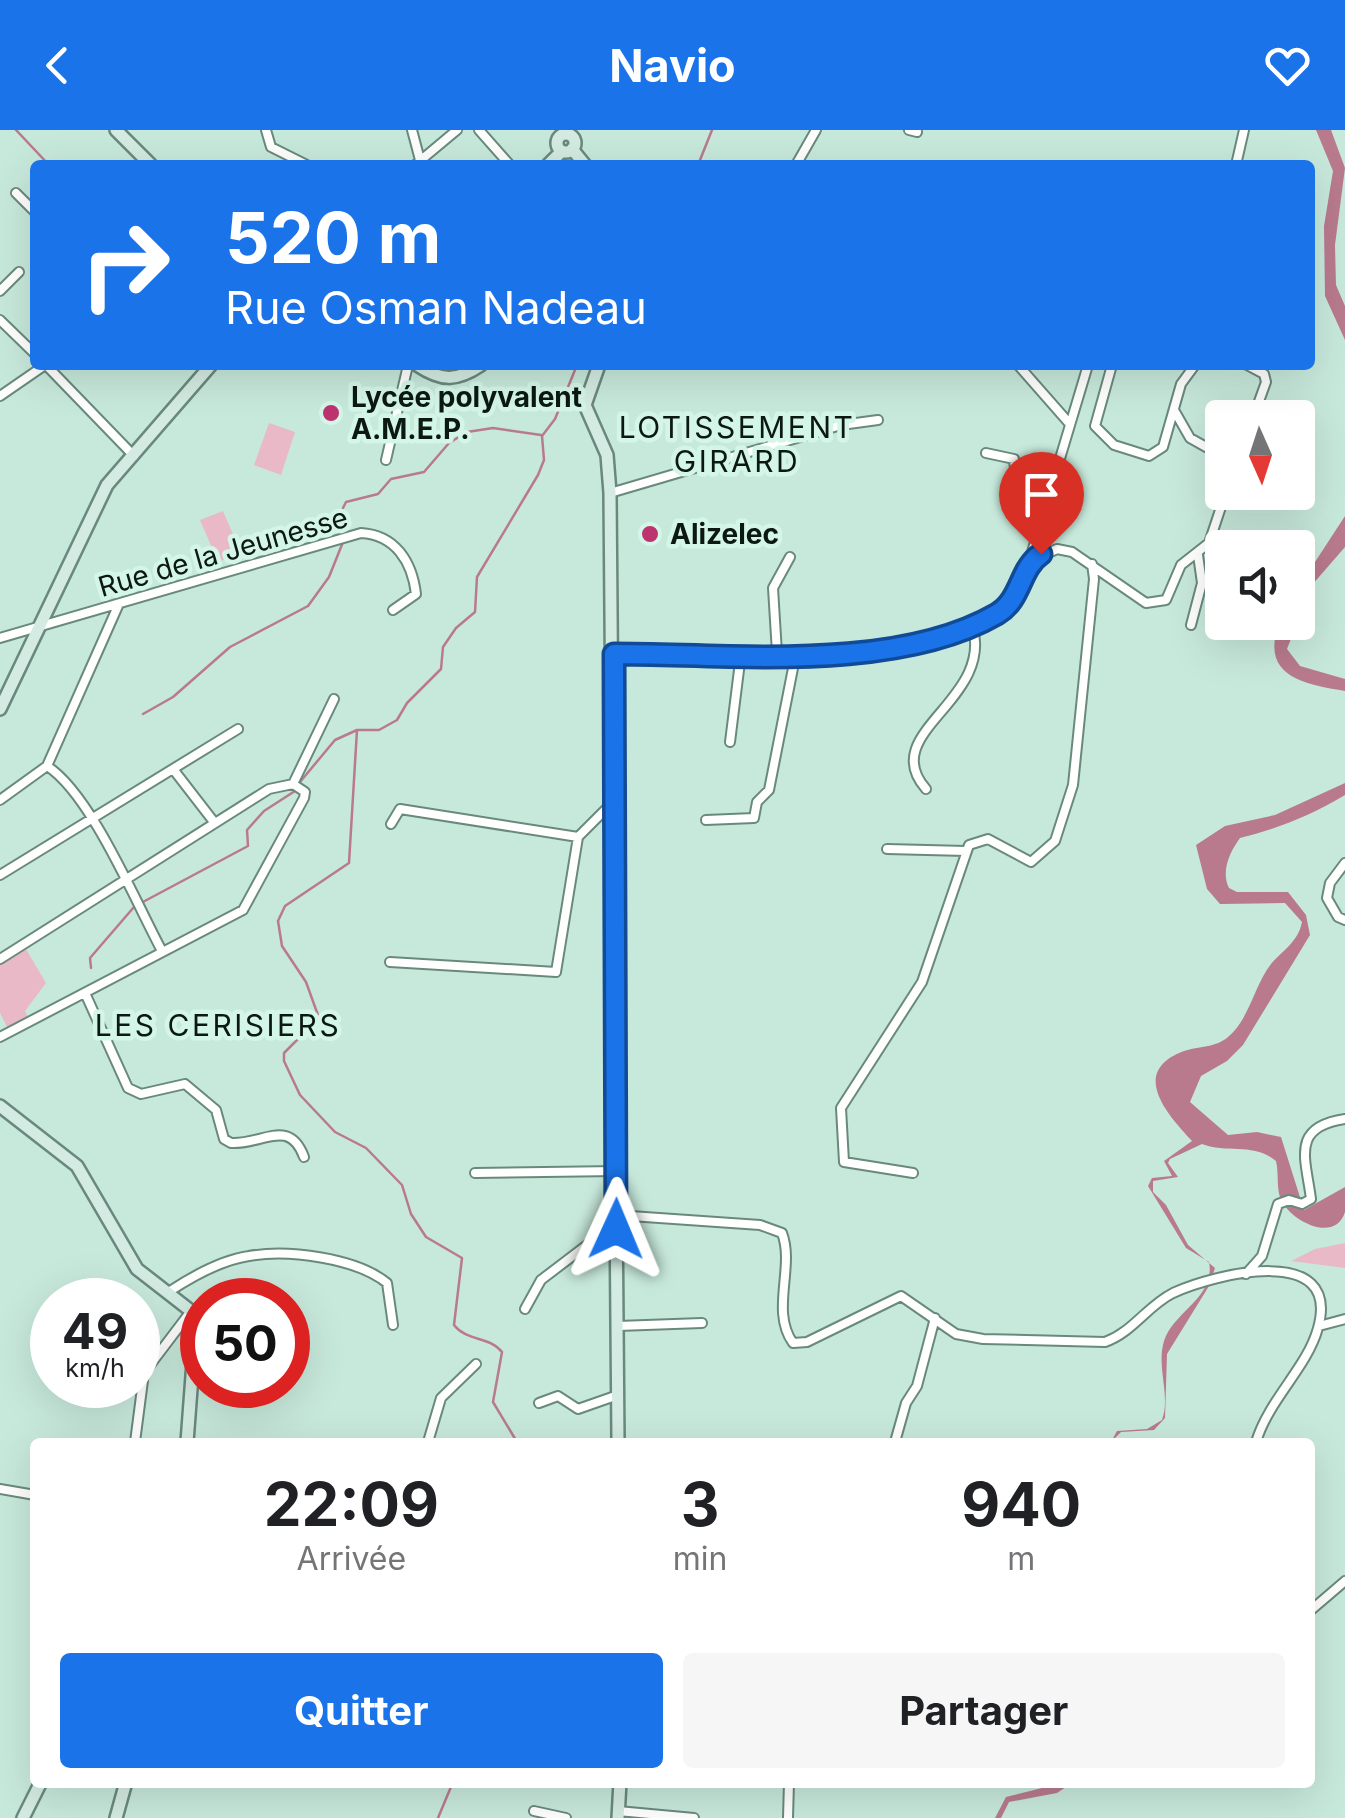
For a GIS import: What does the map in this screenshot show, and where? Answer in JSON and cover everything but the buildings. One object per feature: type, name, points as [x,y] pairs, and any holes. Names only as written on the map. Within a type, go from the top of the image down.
[{"type":"main road","points":[[116,130],[147,160]]},
{"type":"main road","points":[[554,160],[574,141],[570,132]]},
{"type":"main road","points":[[567,150],[578,160]]},
{"type":"main road","points":[[0,710],[108,485],[207,370]]},
{"type":"main road","points":[[425,370],[442,379],[454,379],[471,370]]},
{"type":"main road","points":[[597,370],[585,405],[607,455],[610,493],[618,1438]]},
{"type":"main road","points":[[0,1106],[77,1166],[126,1255],[137,1269],[180,1300]]},
{"type":"main road","points":[[187,1438],[190,1408]]},
{"type":"main road","points":[[23,1818],[38,1788]]},
{"type":"main road","points":[[116,1818],[124,1788]]},
{"type":"main road","points":[[618,1814],[620,1788]]},
{"type":"street","points":[[266,130],[271,147],[297,160]]},
{"type":"street","points":[[412,130],[417,160]]},
{"type":"street","points":[[421,160],[456,130]]},
{"type":"street","points":[[479,130],[506,160]]},
{"type":"street","points":[[799,160],[816,130]]},
{"type":"street","points":[[1237,160],[1244,130]]},
{"type":"street","points":[[16,194],[30,207]]},
{"type":"street","points":[[0,291],[19,272]]},
{"type":"street","points":[[0,320],[30,349]]},
{"type":"street","points":[[0,396],[38,370]]},
{"type":"street","points":[[50,370],[134,456]]},
{"type":"street","points":[[386,460],[407,370]]},
{"type":"street","points":[[1022,370],[1069,423]]},
{"type":"street","points":[[614,654],[889,652],[995,615],[1014,598],[1029,562],[1086,370]]},
{"type":"street","points":[[1110,370],[1095,426],[1100,435],[1114,444],[1156,454],[1164,447],[1182,384],[1192,370]]},
{"type":"street","points":[[1256,370],[1264,374],[1266,382],[1259,400]]},
{"type":"street","points":[[1174,409],[1190,438],[1205,446]]},
{"type":"street","points":[[610,493],[840,424],[878,420]]},
{"type":"street","points":[[986,452],[1014,460],[1020,524]]},
{"type":"street","points":[[1029,562],[1058,549],[1092,564],[1146,604],[1158,605],[1166,600],[1182,565],[1209,542],[1220,510]]},
{"type":"street","name":"Rue de la Jeunesse","points":[[0,638],[361,533],[380,534],[402,552],[416,594],[393,610]]},
{"type":"street","points":[[1191,625],[1202,582],[1198,555]]},
{"type":"street","points":[[777,654],[773,588],[790,557]]},
{"type":"street","points":[[913,1173],[844,1162],[841,1108],[922,982],[937,949],[966,851],[978,840],[988,839],[1031,862],[1055,841],[1074,785],[1094,579],[1092,564]]},
{"type":"street","points":[[0,800],[47,766],[118,606]]},
{"type":"street","points":[[926,789],[912,772],[912,762],[929,724],[964,684],[976,651],[972,624]]},
{"type":"street","points":[[730,742],[741,654]]},
{"type":"street","points":[[706,820],[754,818],[757,802],[769,790],[796,654]]},
{"type":"street","points":[[293,784],[334,700]]},
{"type":"street","points":[[0,875],[238,729]]},
{"type":"street","points":[[47,766],[60,774],[90,817],[162,951]]},
{"type":"street","points":[[173,770],[214,822]]},
{"type":"street","points":[[0,958],[269,789],[293,784],[301,787],[304,798],[243,910],[0,1037]]},
{"type":"street","points":[[390,962],[556,972],[578,837],[612,802]]},
{"type":"street","points":[[391,824],[400,809],[578,837]]},
{"type":"street","points":[[887,849],[966,851]]},
{"type":"street","points":[[1345,863],[1330,883],[1326,898],[1338,918],[1345,920]]},
{"type":"street","points":[[85,994],[128,1088],[141,1094],[185,1084],[216,1110],[224,1139],[231,1144],[289,1136],[298,1141],[304,1156]]},
{"type":"street","points":[[1246,1274],[1262,1256],[1278,1204],[1289,1200],[1302,1204],[1311,1198],[1303,1160],[1310,1135],[1318,1126],[1345,1120]]},
{"type":"street","points":[[475,1172],[617,1171]]},
{"type":"street","points":[[524,1309],[541,1280],[616,1219],[760,1225],[782,1233],[789,1250],[783,1286],[785,1326],[794,1343],[806,1342],[890,1298],[910,1298],[956,1334],[983,1339],[1105,1342],[1122,1336],[1174,1293],[1203,1283],[1271,1270],[1308,1280],[1322,1304],[1319,1326],[1272,1400],[1258,1438]]},
{"type":"street","points":[[170,1291],[191,1277],[250,1255],[324,1260],[368,1271],[386,1284],[394,1325]]},
{"type":"street","points":[[896,1438],[906,1404],[917,1386],[935,1318]]},
{"type":"street","points":[[1319,1326],[1345,1318]]},
{"type":"street","points":[[618,1326],[702,1323]]},
{"type":"street","points":[[160,1352],[180,1326]]},
{"type":"street","points":[[429,1438],[441,1398],[476,1364]]},
{"type":"street","points":[[538,1404],[558,1396],[578,1409],[618,1395]]},
{"type":"street","points":[[136,1438],[137,1408]]},
{"type":"street","points":[[0,1489],[30,1494]]},
{"type":"street","points":[[1315,1606],[1345,1581]]},
{"type":"street","points":[[788,1788],[788,1818]]},
{"type":"street","points":[[534,1810],[566,1818]]},
{"type":"street","points":[[618,1814],[694,1818]]},
{"type":"shaded area","points":[[1316,130],[1331,130],[1345,168],[1335,245],[1336,285],[1345,306],[1345,340],[1325,296],[1324,226],[1333,171]]},
{"type":"shaded area","points":[[269,423],[295,432],[281,475],[254,465]]},
{"type":"shaded area","points":[[223,511],[241,553],[218,562],[200,520]]},
{"type":"shaded area","points":[[1345,516],[1345,547],[1315,582],[1315,562]]},
{"type":"shaded area","points":[[1291,640],[1287,649],[1300,666],[1345,679],[1345,691],[1314,685],[1289,674],[1275,655],[1275,641]]},
{"type":"shaded area","points":[[1345,783],[1345,795],[1294,821],[1240,838],[1233,850],[1226,869],[1229,888],[1237,892],[1288,892],[1306,915],[1310,935],[1243,1045],[1227,1061],[1201,1076],[1190,1102],[1228,1135],[1257,1132],[1281,1137],[1304,1210],[1345,1187],[1345,1212],[1332,1227],[1313,1226],[1294,1215],[1281,1200],[1276,1161],[1258,1152],[1202,1144],[1170,1159],[1168,1163],[1178,1177],[1153,1181],[1153,1192],[1166,1205],[1188,1245],[1205,1260],[1186,1248],[1148,1186],[1152,1178],[1172,1176],[1164,1161],[1192,1141],[1158,1095],[1158,1071],[1167,1060],[1184,1051],[1218,1043],[1235,1030],[1265,973],[1294,940],[1302,922],[1285,903],[1220,904],[1207,889],[1196,845],[1225,826],[1275,815]]},
{"type":"shaded area","points":[[23,944],[46,983],[25,1011],[28,1017],[7,1027],[0,1013],[0,959]]},
{"type":"shaded area","points":[[1345,1243],[1345,1268],[1291,1261],[1315,1249]]},
{"type":"shaded area","points":[[1209,1263],[1215,1268],[1209,1286],[1167,1354],[1165,1418],[1154,1430],[1121,1432],[1113,1438],[1117,1431],[1147,1429],[1162,1420],[1164,1341],[1200,1295]]},
{"type":"shaded area","points":[[1042,1788],[1064,1788],[1057,1793],[1009,1802],[1001,1818],[995,1818],[1006,1797]]},
{"type":"waterway","points":[[16,130],[44,160]]},
{"type":"waterway","points":[[700,160],[712,130]]},
{"type":"waterway","points":[[515,1438],[493,1402],[502,1352],[454,1325],[462,1258],[426,1237],[411,1214],[402,1185],[366,1148],[335,1132],[300,1095],[284,1061],[284,1053],[319,1018],[306,982],[282,946],[278,921],[285,906],[349,863],[357,730],[379,730],[397,720],[407,703],[441,669],[443,647],[456,628],[475,612],[477,577],[538,475],[544,460],[542,436],[555,419],[575,370]]},
{"type":"waterway","points":[[339,516],[346,502],[378,494],[391,479],[424,472],[449,443],[467,432],[493,428],[541,435]]},
{"type":"waterway","points":[[143,714],[173,697],[230,647],[308,606],[329,577],[343,542]]},
{"type":"waterway","points":[[300,782],[335,740],[357,730]]},
{"type":"waterway","points":[[141,903],[248,846],[247,830],[264,811],[295,791]]},
{"type":"waterway","points":[[91,968],[90,958],[134,907]]},
{"type":"waterway","points":[[438,1818],[450,1788]]},
{"type":"place","name":"Lycée polyvalent A.M.E.P.","points":[[331,413]]},
{"type":"place","name":"Alizelec","points":[[650,534]]},
{"type":"district","name":"LOTISSEMENT GIRARD","points":[[737,444]]},
{"type":"district","name":"LES CERISIERS","points":[[218,1025]]},
{"type":"route","points":[[616,1229],[614,654],[889,652],[995,615],[1014,598],[1029,562],[1041,554]]}]
